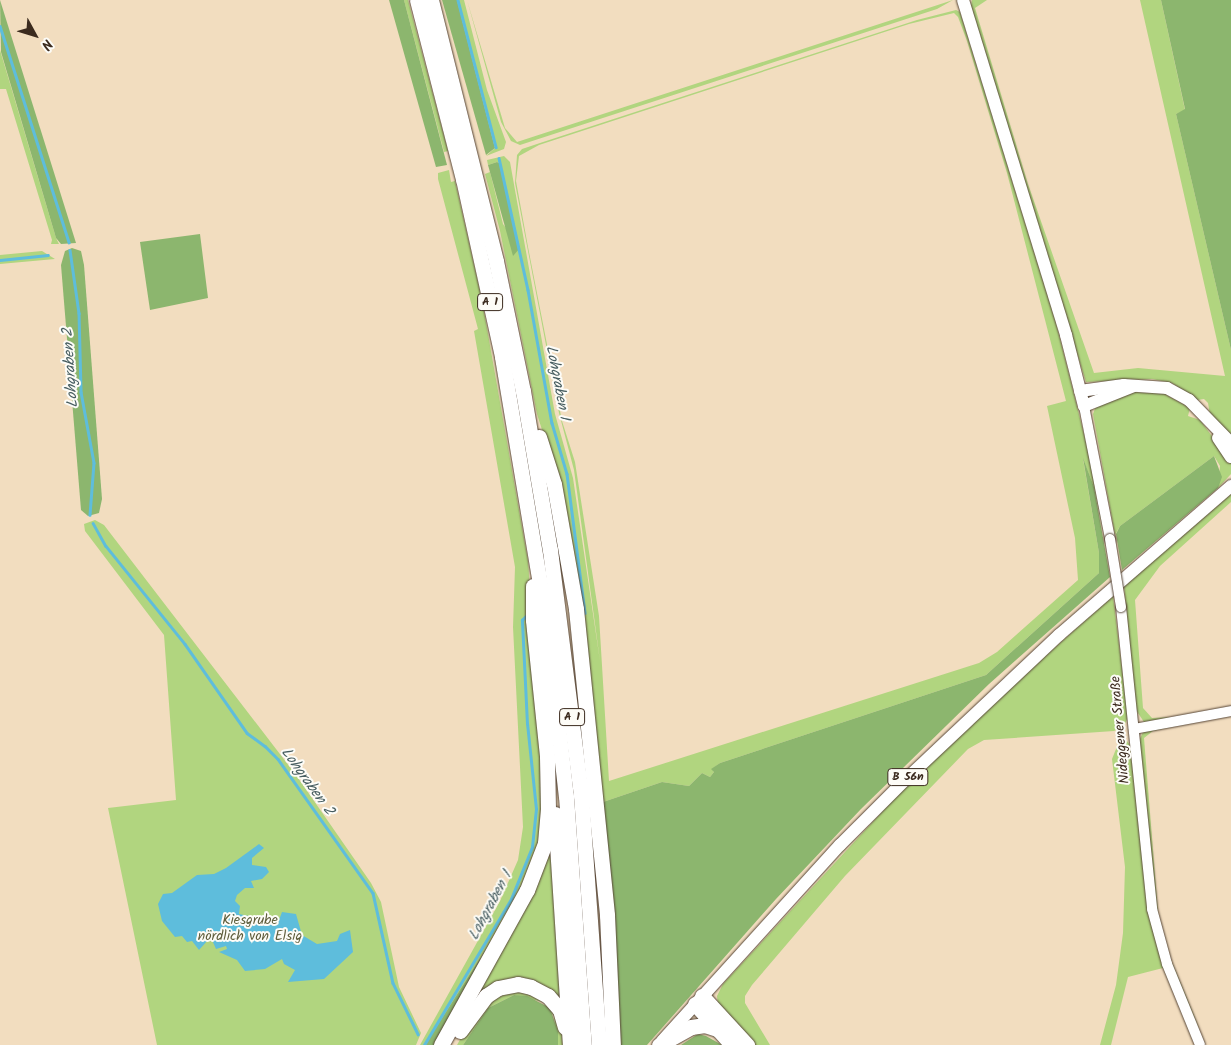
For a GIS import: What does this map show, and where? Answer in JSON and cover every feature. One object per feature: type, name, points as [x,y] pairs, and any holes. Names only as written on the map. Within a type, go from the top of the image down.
[{"type":"highway","name":"A 1","points":[[417,0],[463,148]]},
{"type":"highway","name":"A 1","points":[[432,0],[463,148],[523,391],[569,691],[591,914],[598,1045]]},
{"type":"highway","name":"A 1","points":[[470,177],[534,545],[556,692],[566,796],[584,1045]]},
{"type":"highway","points":[[523,391],[554,484],[576,609],[606,905],[613,1045]]},
{"type":"highway","points":[[534,545],[534,620],[561,879],[570,1045]]},
{"type":"highway","points":[[441,1045],[538,865],[548,815],[547,756]]},
{"type":"highway","points":[[452,1045],[467,1018],[486,996],[505,986],[518,984],[537,989],[556,1004],[565,1025],[566,1045]]},
{"type":"highway","points":[[698,1000],[718,1030],[732,1045]]},
{"type":"highway","points":[[698,1000],[747,1045]]},
{"type":"highway","points":[[659,1045],[691,1026],[705,1026],[718,1030]]},
{"type":"main road","points":[[963,0],[1066,335],[1084,406],[1134,386]]},
{"type":"main road","points":[[1080,391],[1151,385],[1172,390],[1189,400],[1231,443]]},
{"type":"main road","points":[[1208,421],[1231,457]]},
{"type":"main road","name":"B 56n","points":[[659,1045],[840,845],[934,751],[1102,597],[1231,486]]},
{"type":"street","name":"Nideggener Straße","points":[[1084,406],[1121,607],[1154,923],[1200,1045]]},
{"type":"street","points":[[1134,729],[1231,711]]},
{"type":"green space","points":[[0,0],[76,243],[61,244],[56,238],[1,52]]},
{"type":"green space","points":[[389,0],[404,0],[447,165],[436,167]]},
{"type":"green space","points":[[404,0],[408,0],[448,151],[444,152]]},
{"type":"green space","points":[[442,0],[457,0],[495,148],[486,155]]},
{"type":"green space","points":[[457,0],[464,0],[487,90],[506,142],[504,149],[486,156],[495,148]]},
{"type":"green space","points":[[467,0],[505,128],[517,142],[953,0],[937,9],[520,145],[511,141],[501,122]]},
{"type":"green space","points":[[972,0],[987,0],[975,8],[1028,184],[1094,373],[1138,368],[1225,376],[1140,0],[1161,0],[1185,110],[1176,114],[1231,350],[1231,438],[1210,415],[1208,403],[1204,399],[1197,400],[1172,383],[1152,379],[1086,382],[970,11]]},
{"type":"green space","points":[[1161,0],[1231,0],[1231,350],[1176,114],[1185,109]]},
{"type":"green space","points":[[956,10],[960,12],[1056,323],[1090,458],[1106,543],[1094,487],[1083,459],[1099,553],[1099,573],[986,675],[720,763],[712,769],[714,772],[710,777],[702,773],[689,786],[662,782],[603,802],[587,662],[554,468],[537,414],[500,231],[485,174],[490,172],[503,224],[520,248],[501,164],[497,162],[488,165],[487,160],[504,156],[510,162],[555,414],[573,478],[600,661],[574,470],[559,413],[515,183],[517,155],[522,149],[917,20]],"holes":[[[954,13],[958,17],[1007,173],[1066,401],[1047,406],[1075,538],[1078,580],[997,652],[979,663],[609,781],[599,616],[575,462],[562,421],[516,181],[519,156],[539,145],[909,24]]]},
{"type":"green space","points":[[0,50],[59,244],[51,244],[52,240],[6,89],[0,89]]},
{"type":"green space","points":[[497,162],[501,164],[520,248],[513,256],[488,165]]},
{"type":"green space","points":[[449,170],[451,182],[455,181],[482,300],[528,561],[544,788],[537,858],[491,941],[425,1045],[420,1045],[500,901],[518,860],[523,827],[513,627],[515,567],[474,331],[478,329],[438,179],[438,173]]},
{"type":"green space","points":[[200,234],[208,298],[150,310],[140,242]]},
{"type":"green space","points":[[72,248],[81,251],[84,265],[102,499],[99,513],[88,516],[81,510],[61,265],[65,251]]},
{"type":"green space","points":[[42,251],[55,259],[0,264],[0,255]]},
{"type":"green space","points":[[1135,392],[1163,393],[1190,408],[1188,416],[1200,420],[1231,462],[1231,474],[1218,488],[1220,466],[1214,456],[1120,526],[1115,535],[1093,414],[1096,406]]},
{"type":"green space","points":[[1214,456],[1222,477],[1218,488],[1122,570],[1116,534],[1120,526]]},
{"type":"green space","points":[[1083,458],[1094,487],[1110,577],[989,684],[861,809],[776,899],[647,1045],[618,1045],[610,879],[603,802],[662,782],[689,786],[702,773],[710,777],[714,772],[711,769],[720,763],[986,675],[1099,573],[1099,553]]},
{"type":"green space","points":[[1231,494],[1231,502],[1160,566],[1135,600],[1143,708],[1152,718],[1174,717],[1144,722],[1136,710],[1124,586]]},
{"type":"green space","name":"Kiesgrube nördlich von Elsig","points":[[95,520],[104,525],[296,775],[371,883],[381,902],[399,987],[421,1033],[416,1045],[157,1045],[108,808],[176,800],[164,635],[85,531],[84,524]]},
{"type":"green space","points":[[1113,596],[1128,717],[1124,726],[1114,731],[984,740],[968,749],[845,876],[752,985],[745,996],[745,1003],[770,1045],[752,1045],[718,1005],[717,996],[723,984],[894,799],[998,698]]},
{"type":"green space","points":[[1231,714],[1153,731],[1144,738],[1158,912],[1169,955],[1201,1032],[1169,960],[1154,906],[1139,741],[1143,732],[1149,729]]},
{"type":"green space","points":[[1127,741],[1130,745],[1147,898],[1197,1045],[1163,968],[1128,977],[1111,1045],[1100,1045],[1116,985],[1123,933],[1125,867],[1112,759],[1118,744]]},
{"type":"green space","points":[[549,839],[564,1010],[521,981],[467,1011]]},
{"type":"green space","points":[[491,941],[435,1045],[425,1045],[435,1029]]},
{"type":"green space","points":[[506,990],[537,993],[561,1023],[563,1045],[558,1045],[554,1016],[543,1002],[514,995],[488,1008],[463,1045],[457,1045],[474,1015]]},
{"type":"green space","points":[[514,995],[527,996],[550,1008],[558,1032],[558,1045],[463,1045],[488,1008]]},
{"type":"green space","points":[[698,1034],[706,1036],[722,1045],[681,1045]]},
{"type":"water","points":[[259,844],[264,848],[252,858],[252,865],[266,867],[269,872],[262,879],[251,881],[254,888],[245,888],[237,895],[235,901],[240,906],[239,914],[272,921],[279,920],[282,912],[296,914],[302,935],[317,944],[337,941],[340,934],[350,930],[353,952],[324,979],[288,982],[295,970],[284,964],[282,959],[265,969],[245,971],[237,960],[219,952],[227,949],[226,946],[216,949],[212,940],[208,940],[199,950],[192,941],[187,942],[182,936],[175,937],[162,921],[158,904],[163,894],[172,893],[197,875],[214,874],[226,868]]},
{"type":"waterway","name":"Lohgraben 1","points":[[458,0],[496,147]]},
{"type":"waterway","name":"Lohgraben 2","points":[[0,26],[69,242]]},
{"type":"waterway","name":"Lohgraben 1","points":[[499,158],[528,290],[552,423],[567,474],[585,613]]},
{"type":"waterway","name":"Lohgraben 2","points":[[70,250],[79,313],[81,392],[94,463],[90,515]]},
{"type":"waterway","points":[[0,260],[48,255]]},
{"type":"waterway","name":"Lohgraben 2","points":[[93,523],[106,546],[185,644],[247,733],[265,746],[278,759],[373,893],[393,983],[418,1034]]},
{"type":"waterway","name":"Lohgraben 1","points":[[424,1045],[511,899],[532,847],[536,809],[527,724],[522,620],[526,616]]}]
